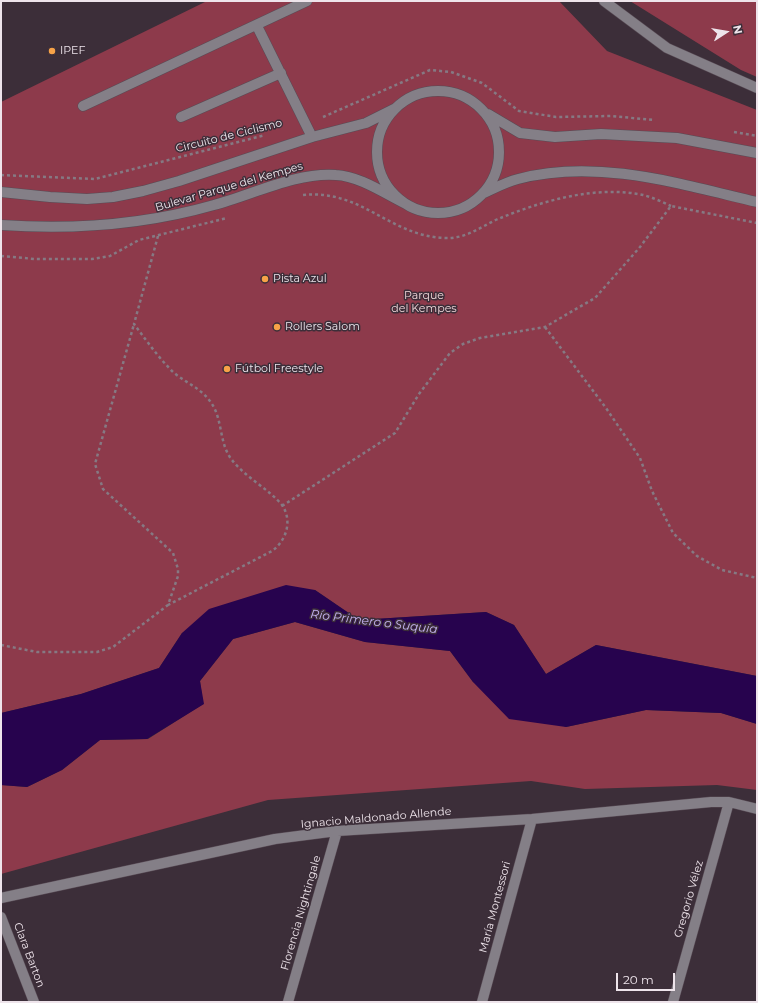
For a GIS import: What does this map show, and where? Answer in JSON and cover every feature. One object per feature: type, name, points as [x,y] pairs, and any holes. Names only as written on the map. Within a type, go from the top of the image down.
[{"type":"street","points":[[83,106],[257,26],[307,1]]},
{"type":"street","points":[[604,1],[667,48],[757,88]]},
{"type":"street","points":[[257,26],[312,137]]},
{"type":"street","points":[[181,117],[281,73]]},
{"type":"street","points":[[757,153],[677,138],[601,134],[555,137],[520,133],[485,113],[465,98],[442,91],[417,95],[396,108],[381,132],[378,148],[378,160],[388,186],[399,199],[408,205],[427,212],[447,213],[467,207],[484,193],[517,179],[557,171],[620,172],[667,181],[757,202]]},
{"type":"street","name":"Bulevar Parque del Kempes","points":[[1,192],[86,199],[112,197],[179,181],[312,137],[366,122],[396,108]]},
{"type":"street","points":[[484,193],[496,172],[499,159],[497,134],[485,113]]},
{"type":"street","name":"Bulevar Parque del Kempes","points":[[1,225],[82,227],[156,220],[214,205],[298,179],[326,175],[345,176],[408,205]]},
{"type":"street","name":"Ignacio Maldonado Allende","points":[[1,898],[275,839],[337,831],[532,819],[711,802],[729,802],[757,808]]},
{"type":"street","name":"Gregorio Vélez","points":[[673,1002],[729,802]]},
{"type":"street","name":"María Montessori","points":[[482,1002],[532,819]]},
{"type":"street","name":"Florencia Nightingale","points":[[288,1002],[337,831]]},
{"type":"street","name":"Clara Barton","points":[[1,916],[34,1002]]},
{"type":"path","points":[[306,124],[430,70],[451,72],[482,83],[520,111],[556,117],[611,116],[657,120]]},
{"type":"path","points":[[726,130],[757,136]]},
{"type":"path","name":"Circuito de Ciclismo","points":[[1,175],[95,179],[268,134]]},
{"type":"path","points":[[296,196],[315,193],[338,196],[358,203],[394,224],[406,229],[447,238],[471,233],[491,222],[517,212],[573,196],[613,193],[643,195],[671,206],[757,223]]},
{"type":"path","points":[[282,506],[395,433],[419,394],[450,353],[463,344],[480,338],[545,326],[595,298],[640,247],[671,206]]},
{"type":"path","points":[[1,256],[34,259],[92,259],[110,256],[139,240],[230,218]]},
{"type":"path","points":[[158,236],[95,464],[103,489],[173,553],[178,570],[178,576],[168,605]]},
{"type":"path","points":[[1,645],[37,652],[97,652],[113,647],[168,605],[280,545],[287,531],[287,523],[282,506],[232,460],[222,440],[217,415],[212,404],[204,393],[173,372],[134,324]]},
{"type":"path","points":[[545,326],[606,408],[640,458],[652,491],[673,532],[697,556],[722,570],[757,578]]},
{"type":"green space","name":"Parque del Kempes","points":[[207,1],[559,1],[607,51],[757,110],[757,676],[596,645],[546,674],[514,625],[486,612],[359,620],[315,590],[182,633],[159,668],[81,694],[1,713],[1,102]]},
{"type":"green space","points":[[630,1],[757,1],[757,77],[741,70]]},
{"type":"green space","points":[[295,622],[365,642],[450,651],[473,682],[566,727],[646,710],[721,713],[757,724],[757,790],[717,785],[585,789],[531,781],[268,800],[1,874],[1,785],[27,787],[62,770],[100,740],[148,739],[203,704],[200,681],[233,639]]},
{"type":"water","name":"Río Primero o Suquía","points":[[286,585],[315,590],[359,620],[486,612],[514,625],[546,674],[596,645],[757,676],[757,724],[721,713],[646,710],[566,727],[509,719],[473,682],[450,651],[365,642],[295,622],[233,639],[200,681],[204,704],[147,739],[100,740],[62,770],[27,787],[1,785],[1,713],[81,694],[159,668],[182,633],[209,609]]},
{"type":"place","name":"IPEF","points":[[52,51]]},
{"type":"place","name":"Pista Azul","points":[[265,279]]},
{"type":"place","name":"Rollers Salom","points":[[277,327]]},
{"type":"place","name":"Fútbol Freestyle","points":[[227,369]]}]
